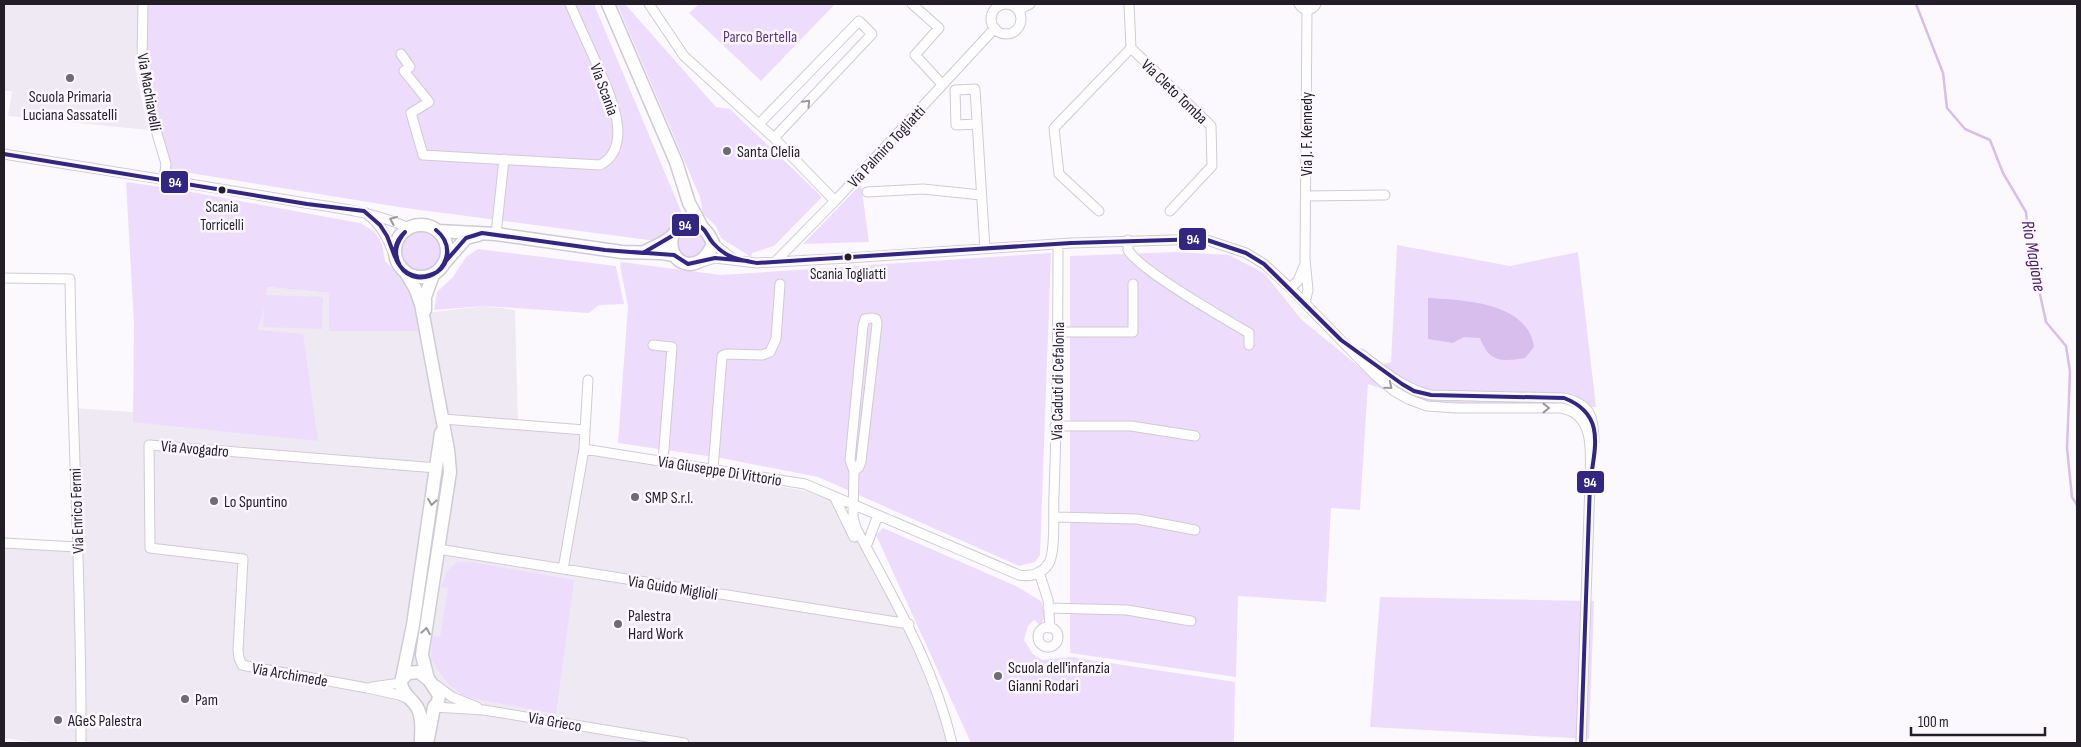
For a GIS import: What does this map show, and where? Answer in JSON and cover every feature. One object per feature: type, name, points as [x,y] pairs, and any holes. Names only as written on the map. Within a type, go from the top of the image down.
[{"type":"main road","points":[[428,743],[434,707],[438,702],[439,695],[429,679],[422,655],[450,472],[443,418],[425,322],[418,296],[395,257],[397,240],[409,228],[424,225],[438,230],[496,234],[605,250],[674,255],[688,264],[699,262],[708,255],[713,243],[709,233],[701,225],[689,203],[683,179],[608,4]]},
{"type":"main road","points":[[674,255],[671,243],[689,203]]},
{"type":"main road","points":[[644,253],[687,224],[701,225]]},
{"type":"main road","points":[[438,230],[447,245],[446,261]]},
{"type":"main road","points":[[406,273],[420,278],[433,275],[438,272],[466,238],[482,233]]},
{"type":"main road","points":[[425,322],[425,297],[433,275]]},
{"type":"main road","points":[[434,707],[425,710],[415,704],[402,690],[402,681],[425,547],[443,418]]},
{"type":"main road","points":[[425,547],[438,549]]},
{"type":"main road","points":[[402,681],[406,674],[414,671],[421,673],[429,679]]},
{"type":"main road","points":[[415,704],[422,720],[421,743]]},
{"type":"street","name":"Via Machiavelli","points":[[143,4],[142,61],[155,127],[166,164],[164,180]]},
{"type":"street","name":"Via Scania","points":[[401,54],[410,67],[404,71],[429,102],[411,113],[422,155],[600,165],[610,158],[614,149],[617,138],[616,116],[611,97],[570,4]]},
{"type":"street","points":[[649,4],[684,56],[774,138],[835,201]]},
{"type":"street","points":[[912,4],[939,28],[915,55],[942,84]]},
{"type":"street","points":[[1006,4],[1012,5],[1018,10],[1021,22],[1016,30],[1006,33],[995,28],[992,22],[992,6],[1006,4]]},
{"type":"street","points":[[1018,10],[1030,4]]},
{"type":"street","points":[[1099,211],[1059,174],[1054,128],[1131,48],[1129,4]]},
{"type":"street","points":[[1299,4],[1307,10],[1314,8],[1316,4]]},
{"type":"street","name":"Via J. F. Kennedy","points":[[1305,259],[1307,10]]},
{"type":"street","points":[[759,124],[859,21],[872,34],[774,138]]},
{"type":"street","name":"Via Palmiro Togliatti","points":[[775,262],[835,201],[995,28]]},
{"type":"street","name":"Via Cleto Tomba","points":[[1131,48],[1211,126],[1212,166],[1170,211]]},
{"type":"street","points":[[978,124],[956,125],[955,90],[976,89],[978,124],[982,195],[985,249]]},
{"type":"street","points":[[4,154],[364,212],[376,218],[409,228]]},
{"type":"street","points":[[496,234],[504,159]]},
{"type":"street","points":[[867,192],[923,189],[982,195]]},
{"type":"street","points":[[1306,196],[1386,195]]},
{"type":"street","points":[[376,218],[387,236],[395,257]]},
{"type":"street","points":[[699,262],[715,258],[757,263],[1128,240],[1204,239],[1224,244],[1246,253],[1264,264],[1341,340],[1402,384],[1422,393],[1431,395],[1564,398],[1579,403],[1586,408],[1592,419],[1594,449],[1590,483],[1581,743]]},
{"type":"street","points":[[1128,240],[1128,250],[1138,261],[1202,305],[1249,333],[1249,345]]},
{"type":"street","points":[[713,243],[733,259]]},
{"type":"street","name":"Via Caduti di Cefalonia","points":[[1039,572],[1050,562],[1052,554],[1058,332],[1058,244]]},
{"type":"street","points":[[1290,288],[1298,281],[1302,274],[1305,259]]},
{"type":"street","points":[[1305,259],[1308,290],[1305,303]]},
{"type":"street","name":"Via Enrico Fermi","points":[[4,278],[70,279],[81,743]]},
{"type":"street","points":[[713,469],[722,356],[726,354],[762,355],[770,352],[776,339],[780,284]]},
{"type":"street","points":[[1058,332],[1133,332],[1133,284]]},
{"type":"street","points":[[854,471],[859,467],[861,461],[872,382],[877,324],[876,320],[872,318],[865,319],[862,332],[850,460],[854,471],[853,516],[856,528],[908,624],[934,684],[952,743]]},
{"type":"street","points":[[654,346],[672,347],[663,461]]},
{"type":"street","points":[[563,569],[584,449],[588,380]]},
{"type":"street","points":[[443,418],[585,430]]},
{"type":"street","points":[[1055,426],[1132,426],[1195,436]]},
{"type":"street","name":"Via Avogadro","points":[[243,559],[150,548],[149,445],[437,468]]},
{"type":"street","name":"Via Giuseppe Di Vittorio","points":[[584,449],[805,484],[1019,575],[1027,576],[1039,572]]},
{"type":"street","points":[[834,496],[854,537],[866,547]]},
{"type":"street","points":[[866,547],[878,515]]},
{"type":"street","points":[[1054,518],[1137,520],[1195,530]]},
{"type":"street","points":[[4,543],[77,547]]},
{"type":"street","name":"Via Guido Miglioli","points":[[438,549],[908,624]]},
{"type":"street","name":"Via Archimede","points":[[243,559],[238,650],[242,665],[400,695],[415,704]]},
{"type":"street","points":[[1039,572],[1046,594],[1050,628]]},
{"type":"street","points":[[1048,608],[1127,610],[1191,621]]},
{"type":"street","points":[[429,679],[452,697],[484,710]]},
{"type":"street","points":[[367,688],[402,681]]},
{"type":"street","points":[[434,707],[484,710]]},
{"type":"street","name":"Via Grieco","points":[[484,710],[684,743]]},
{"type":"shaded area","name":"Scuola Primaria Luciana Sassatelli","points":[[4,4],[141,4],[135,66],[148,130],[8,116],[12,91],[4,91]]},
{"type":"shaded area","points":[[268,287],[329,293],[330,331],[425,313],[485,306],[515,310],[518,424],[584,430],[582,452],[829,495],[902,614],[935,690],[949,743],[37,743],[4,738],[4,542],[86,548],[74,408],[134,412],[134,422],[258,330]]},
{"type":"shaded area","points":[[1428,298],[1458,300],[1492,306],[1507,312],[1520,321],[1529,332],[1534,347],[1525,358],[1503,360],[1487,352],[1480,338],[1464,337],[1453,343],[1428,339]]},
{"type":"green space","points":[[143,4],[594,4],[681,211],[668,230],[656,241],[405,208],[165,169],[142,61]]},
{"type":"green space","points":[[617,4],[625,4],[716,107],[730,109],[822,197],[774,246],[752,253],[751,257],[721,238],[716,226],[703,214],[700,197]]},
{"type":"green space","name":"Parco Bertella","points":[[699,4],[835,4],[761,81],[689,13]]},
{"type":"green space","points":[[126,182],[169,188],[360,223],[374,231],[382,244],[385,261],[412,288],[427,331],[329,331],[329,293],[268,287],[266,295],[323,297],[322,329],[263,327],[264,307],[258,330],[303,334],[318,441],[133,422],[134,324]]},
{"type":"green space","points":[[861,184],[869,242],[803,244]]},
{"type":"green space","points":[[689,228],[704,233],[708,248],[693,260],[686,257],[678,249],[677,245],[680,236]]},
{"type":"green space","points":[[425,230],[433,233],[439,239],[442,251],[439,263],[433,269],[417,272],[409,269],[403,263],[400,247],[403,239],[409,233]]},
{"type":"green space","points":[[1397,245],[1510,266],[1578,252],[1596,407],[1420,402],[1368,384],[1360,510],[1331,508],[1326,602],[1238,596],[1236,677],[1070,653],[1070,256],[1175,252],[1229,255],[1264,273],[1302,320],[1368,374],[1368,368],[1391,362]]},
{"type":"green space","points":[[478,249],[616,266],[624,304],[599,305],[589,313],[485,306],[434,310],[437,292],[453,277],[466,257]]},
{"type":"green space","points":[[1051,253],[1040,555],[1035,562],[1019,566],[818,477],[721,458],[618,443],[628,306],[620,266],[621,262],[721,275]]},
{"type":"green space","points":[[883,528],[1016,586],[1041,601],[1045,615],[1041,626],[1034,620],[1028,626],[1024,640],[1033,654],[1042,660],[1071,657],[1235,682],[1234,743],[971,743],[876,535]]},
{"type":"green space","points":[[457,562],[472,562],[574,580],[556,714],[465,697],[448,684],[431,660],[432,636],[440,637],[448,588],[441,587],[447,571]]},
{"type":"green space","points":[[1380,597],[1594,601],[1589,739],[1370,727]]},
{"type":"waterway","name":"Rio Magione","points":[[1916,4],[1943,73],[1947,108],[1965,129],[1990,140],[2003,173],[2026,212],[2029,243],[2046,322],[2066,346],[2070,372],[2067,448],[2072,497],[2077,505]]},
{"type":"transit line","name":"94","points":[[4,154],[307,204],[364,211],[380,225],[387,236],[395,257]]},
{"type":"transit line","name":"94","points":[[446,261],[466,238],[482,233],[605,250],[643,253],[672,236],[680,226],[694,223],[704,230],[713,243],[723,252],[739,259],[757,263],[1071,243],[1204,239],[1246,253],[1264,264],[1341,340],[1414,391],[1431,395],[1564,398],[1577,405],[1586,413],[1592,422],[1595,433],[1595,445],[1590,483],[1581,743]]},
{"type":"transit line","name":"94","points":[[436,230],[444,240],[447,251],[445,263],[437,272]]},
{"type":"transit line","name":"94","points":[[436,230],[444,240],[447,251],[444,262],[437,272]]},
{"type":"transit line","name":"94","points":[[400,266],[397,262],[395,248],[405,232]]},
{"type":"transit line","name":"94","points":[[400,266],[396,248],[405,232]]},
{"type":"transit line","name":"94","points":[[633,252],[674,255],[688,264],[715,258],[748,261]]},
{"type":"transit line","name":"94","points":[[400,266],[408,273],[417,276],[427,276],[437,272]]},
{"type":"transit line","name":"94","points":[[400,266],[407,274],[417,277],[427,277],[437,272]]},
{"type":"place","name":"Scuola Primaria Luciana Sassatelli","points":[[70,78]]},
{"type":"place","name":"Santa Clelia","points":[[727,151]]},
{"type":"place","name":"Scania Torricelli","points":[[222,190]]},
{"type":"place","name":"Scania Togliatti","points":[[848,257]]},
{"type":"place","name":"SMP S.r.l.","points":[[635,497]]},
{"type":"place","name":"Lo Spuntino","points":[[214,501]]},
{"type":"place","name":"Palestra Hard Work","points":[[618,624]]},
{"type":"place","name":"Scuola dell'infanzia Gianni Rodari","points":[[998,676]]},
{"type":"place","name":"Pam","points":[[185,699]]},
{"type":"place","name":"AGeS Palestra","points":[[58,720]]}]
